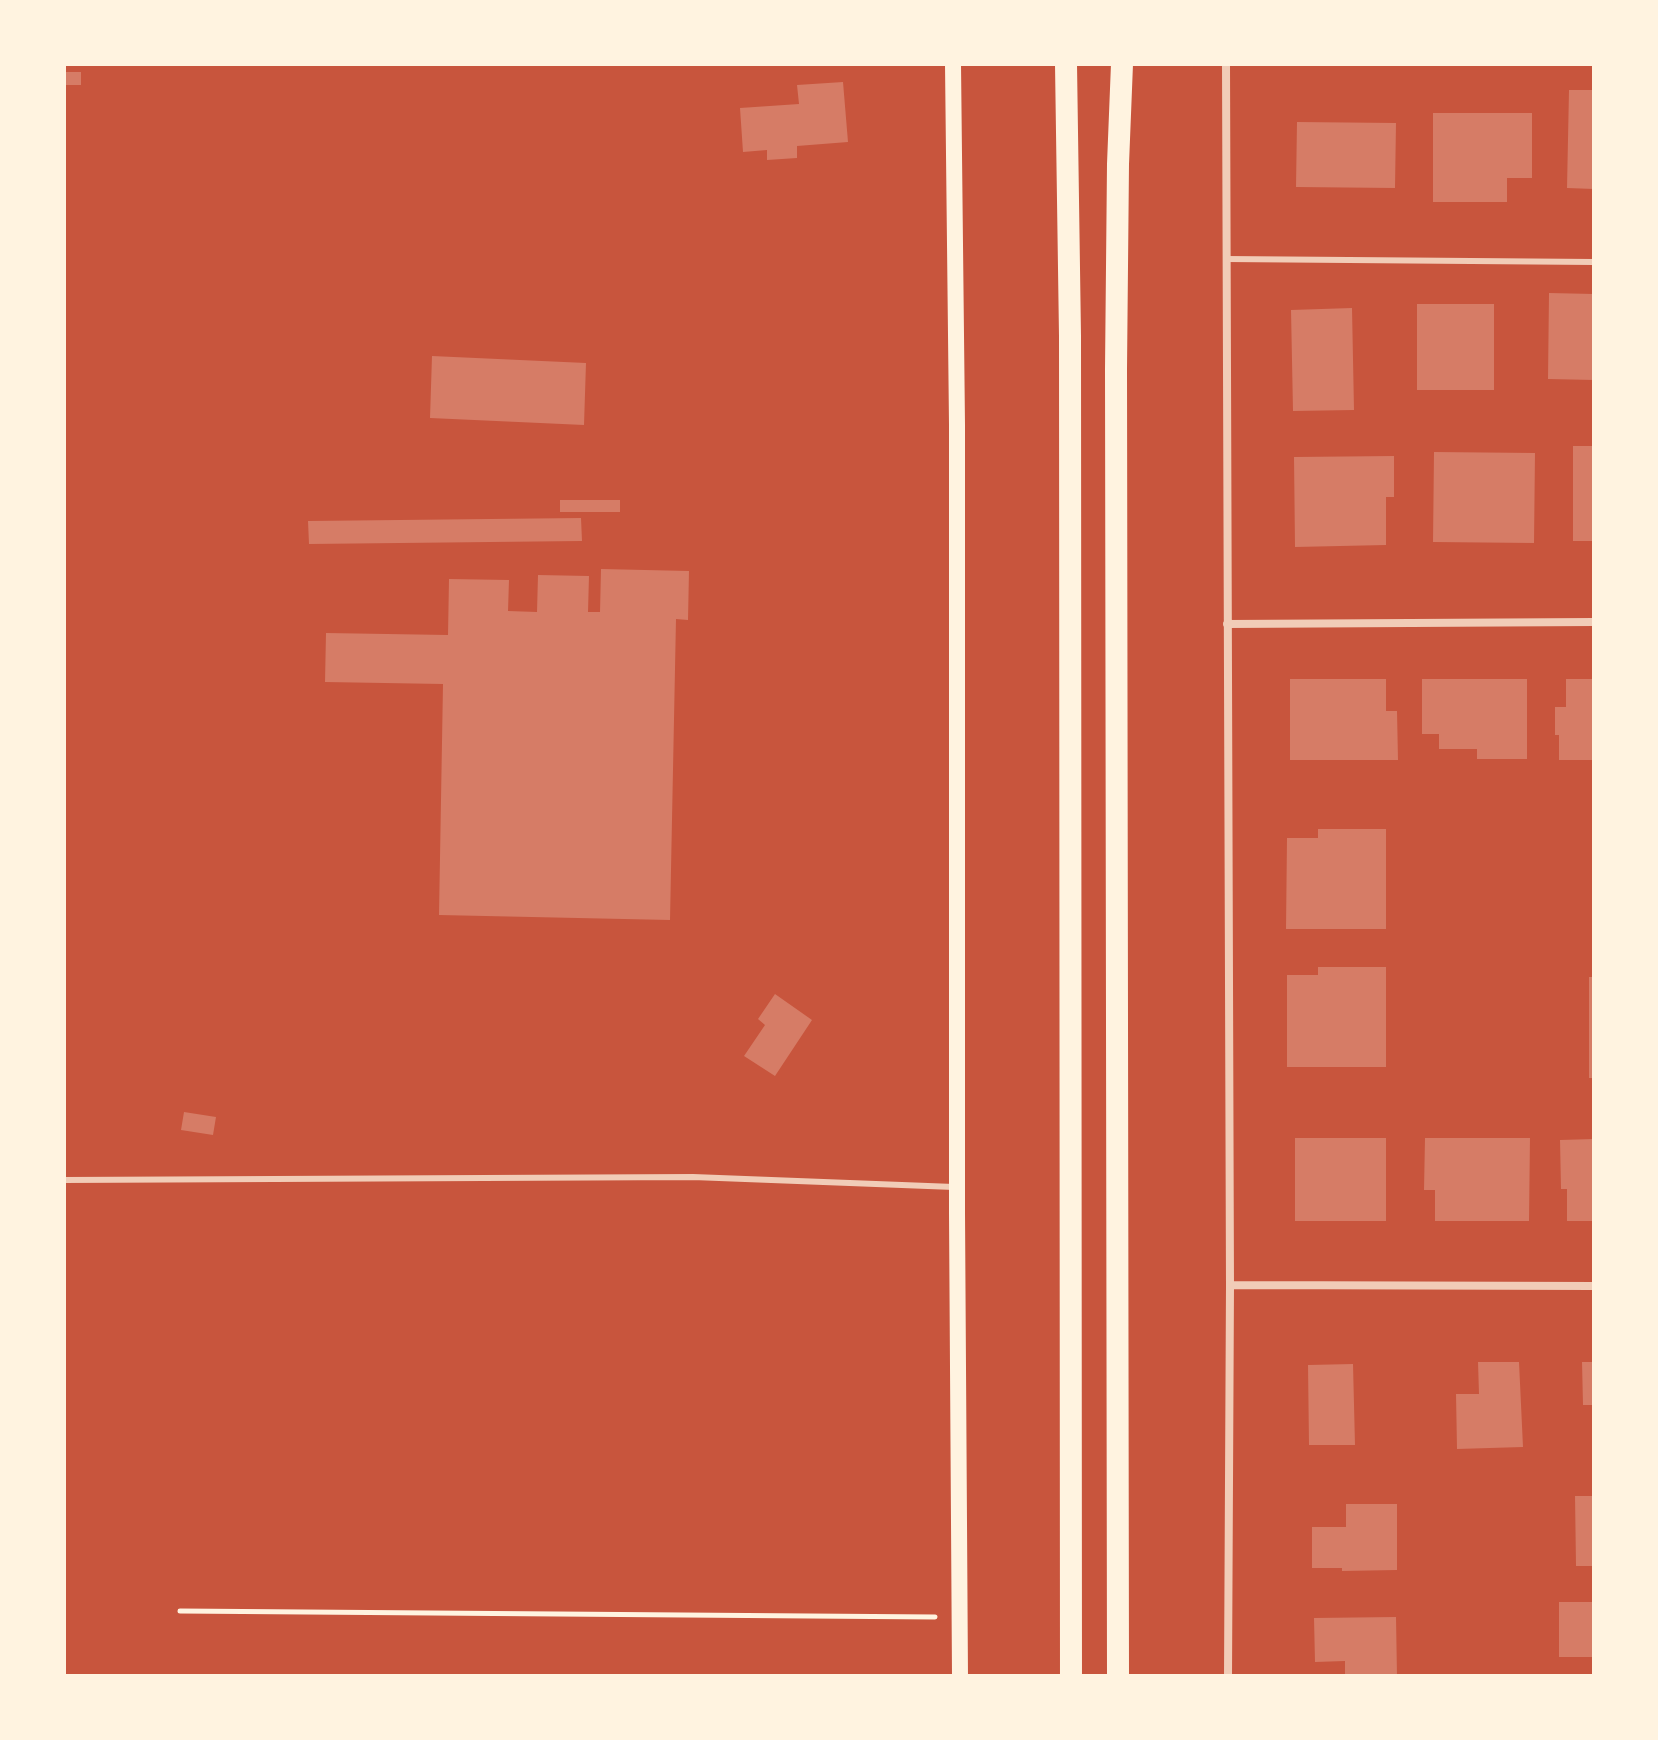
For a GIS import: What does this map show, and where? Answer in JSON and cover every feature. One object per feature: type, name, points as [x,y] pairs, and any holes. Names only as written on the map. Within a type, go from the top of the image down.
[{"type":"highway","points":[[1066,64],[1070,336],[1071,1676]]},
{"type":"highway","points":[[1118,1676],[1116,416],[1122,64]]},
{"type":"main road","points":[[953,64],[960,1676]]},
{"type":"street","points":[[1226,64],[1230,1285],[1228,1676]]},
{"type":"street","points":[[1227,624],[1594,622]]},
{"type":"street","points":[[1230,1285],[1594,1286]]},
{"type":"lane","points":[[1226,259],[1594,262]]},
{"type":"lane","points":[[64,1180],[693,1177],[957,1188]]},
{"type":"path","points":[[180,1611],[960,1617]]},
{"type":"building","points":[[64,72],[81,72],[81,85],[64,85]]},
{"type":"building","points":[[843,82],[848,142],[797,146],[797,158],[767,160],[767,150],[743,152],[740,108],[799,104],[797,85]]},
{"type":"building","points":[[1569,90],[1594,90],[1594,189],[1567,188]]},
{"type":"building","points":[[1433,113],[1532,113],[1532,178],[1507,178],[1507,202],[1433,202]]},
{"type":"building","points":[[1297,122],[1396,123],[1395,188],[1296,187]]},
{"type":"building","points":[[1549,293],[1594,294],[1594,380],[1548,379]]},
{"type":"building","points":[[1417,304],[1494,304],[1494,390],[1417,390]]},
{"type":"building","points":[[1352,308],[1354,410],[1293,411],[1291,310]]},
{"type":"building","points":[[432,356],[586,363],[584,425],[430,418]]},
{"type":"building","points":[[1573,446],[1594,446],[1594,541],[1573,541]]},
{"type":"building","points":[[1434,452],[1535,453],[1534,543],[1433,542]]},
{"type":"building","points":[[1394,456],[1394,497],[1386,497],[1386,545],[1295,547],[1294,457]]},
{"type":"building","points":[[560,500],[620,500],[620,512],[560,512]]},
{"type":"building","points":[[581,518],[582,541],[309,544],[308,521]]},
{"type":"building","points":[[601,569],[689,571],[688,620],[676,619],[670,920],[439,915],[443,684],[325,682],[326,633],[448,635],[449,579],[509,580],[508,611],[537,612],[538,575],[589,576],[588,612],[600,612]]},
{"type":"building","points":[[1290,679],[1386,679],[1386,711],[1397,711],[1398,760],[1290,760]]},
{"type":"building","points":[[1422,679],[1527,679],[1527,759],[1477,759],[1477,749],[1439,749],[1439,734],[1422,734]]},
{"type":"building","points":[[1566,679],[1594,679],[1594,760],[1559,760],[1555,707],[1566,707]]},
{"type":"building","points":[[1318,829],[1386,829],[1386,929],[1286,929],[1287,838],[1318,838]]},
{"type":"building","points":[[1318,967],[1386,967],[1386,1067],[1287,1067],[1287,975],[1318,975]]},
{"type":"building","points":[[1589,977],[1594,977],[1594,1078],[1589,1078]]},
{"type":"building","points":[[775,994],[812,1020],[775,1076],[744,1056],[765,1025],[758,1019]]},
{"type":"building","points":[[184,1112],[216,1117],[213,1135],[181,1130]]},
{"type":"building","points":[[1295,1138],[1386,1138],[1386,1221],[1295,1221]]},
{"type":"building","points":[[1425,1138],[1530,1138],[1529,1221],[1435,1221],[1435,1190],[1424,1190]]},
{"type":"building","points":[[1594,1139],[1594,1221],[1567,1221],[1567,1189],[1561,1189],[1560,1140]]},
{"type":"building","points":[[1478,1362],[1519,1362],[1523,1447],[1457,1449],[1456,1394],[1479,1394]]},
{"type":"building","points":[[1582,1362],[1594,1362],[1594,1405],[1583,1405]]},
{"type":"building","points":[[1353,1364],[1355,1445],[1309,1445],[1308,1365]]},
{"type":"building","points":[[1575,1496],[1594,1496],[1594,1566],[1576,1566]]},
{"type":"building","points":[[1346,1504],[1397,1504],[1397,1570],[1312,1568],[1312,1527],[1346,1527]]},
{"type":"building","points":[[1559,1602],[1594,1602],[1594,1657],[1559,1657]]},
{"type":"building","points":[[1396,1617],[1397,1676],[1345,1676],[1345,1661],[1315,1662],[1314,1618]]}]
